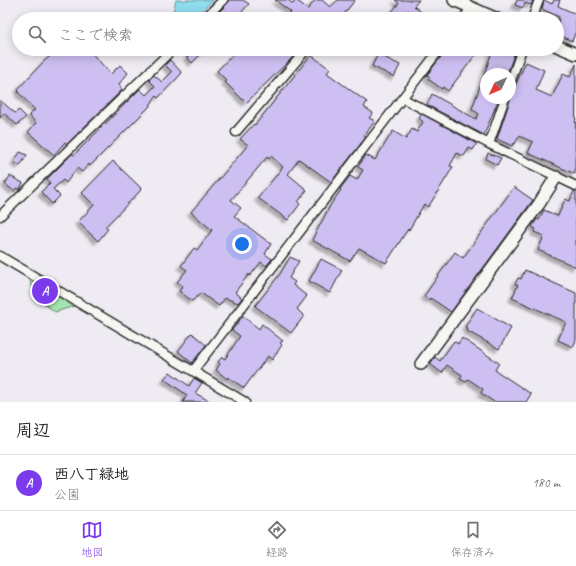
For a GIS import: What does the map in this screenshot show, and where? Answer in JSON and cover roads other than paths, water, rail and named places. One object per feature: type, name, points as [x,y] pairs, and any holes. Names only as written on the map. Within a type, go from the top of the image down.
[{"type":"street","points":[[211,12],[223,0]]},
{"type":"street","points":[[454,0],[480,12]]},
{"type":"street","points":[[535,12],[539,0]]},
{"type":"street","points":[[468,12],[471,8]]},
{"type":"street","points":[[564,49],[576,54]]},
{"type":"street","points":[[0,216],[166,56]]},
{"type":"street","points":[[236,132],[301,56]]},
{"type":"street","points":[[193,371],[404,99],[435,56]]},
{"type":"street","points":[[515,68],[520,56]]},
{"type":"street","points":[[404,99],[489,144],[576,186]]},
{"type":"street","points":[[489,144],[503,104]]},
{"type":"street","points":[[421,364],[539,204],[556,177]]},
{"type":"street","points":[[0,256],[245,402]]},
{"type":"water","points":[[176,0],[213,0],[200,12],[173,12]]},
{"type":"place","name":"西八丁緑地","points":[[45,291]]}]
